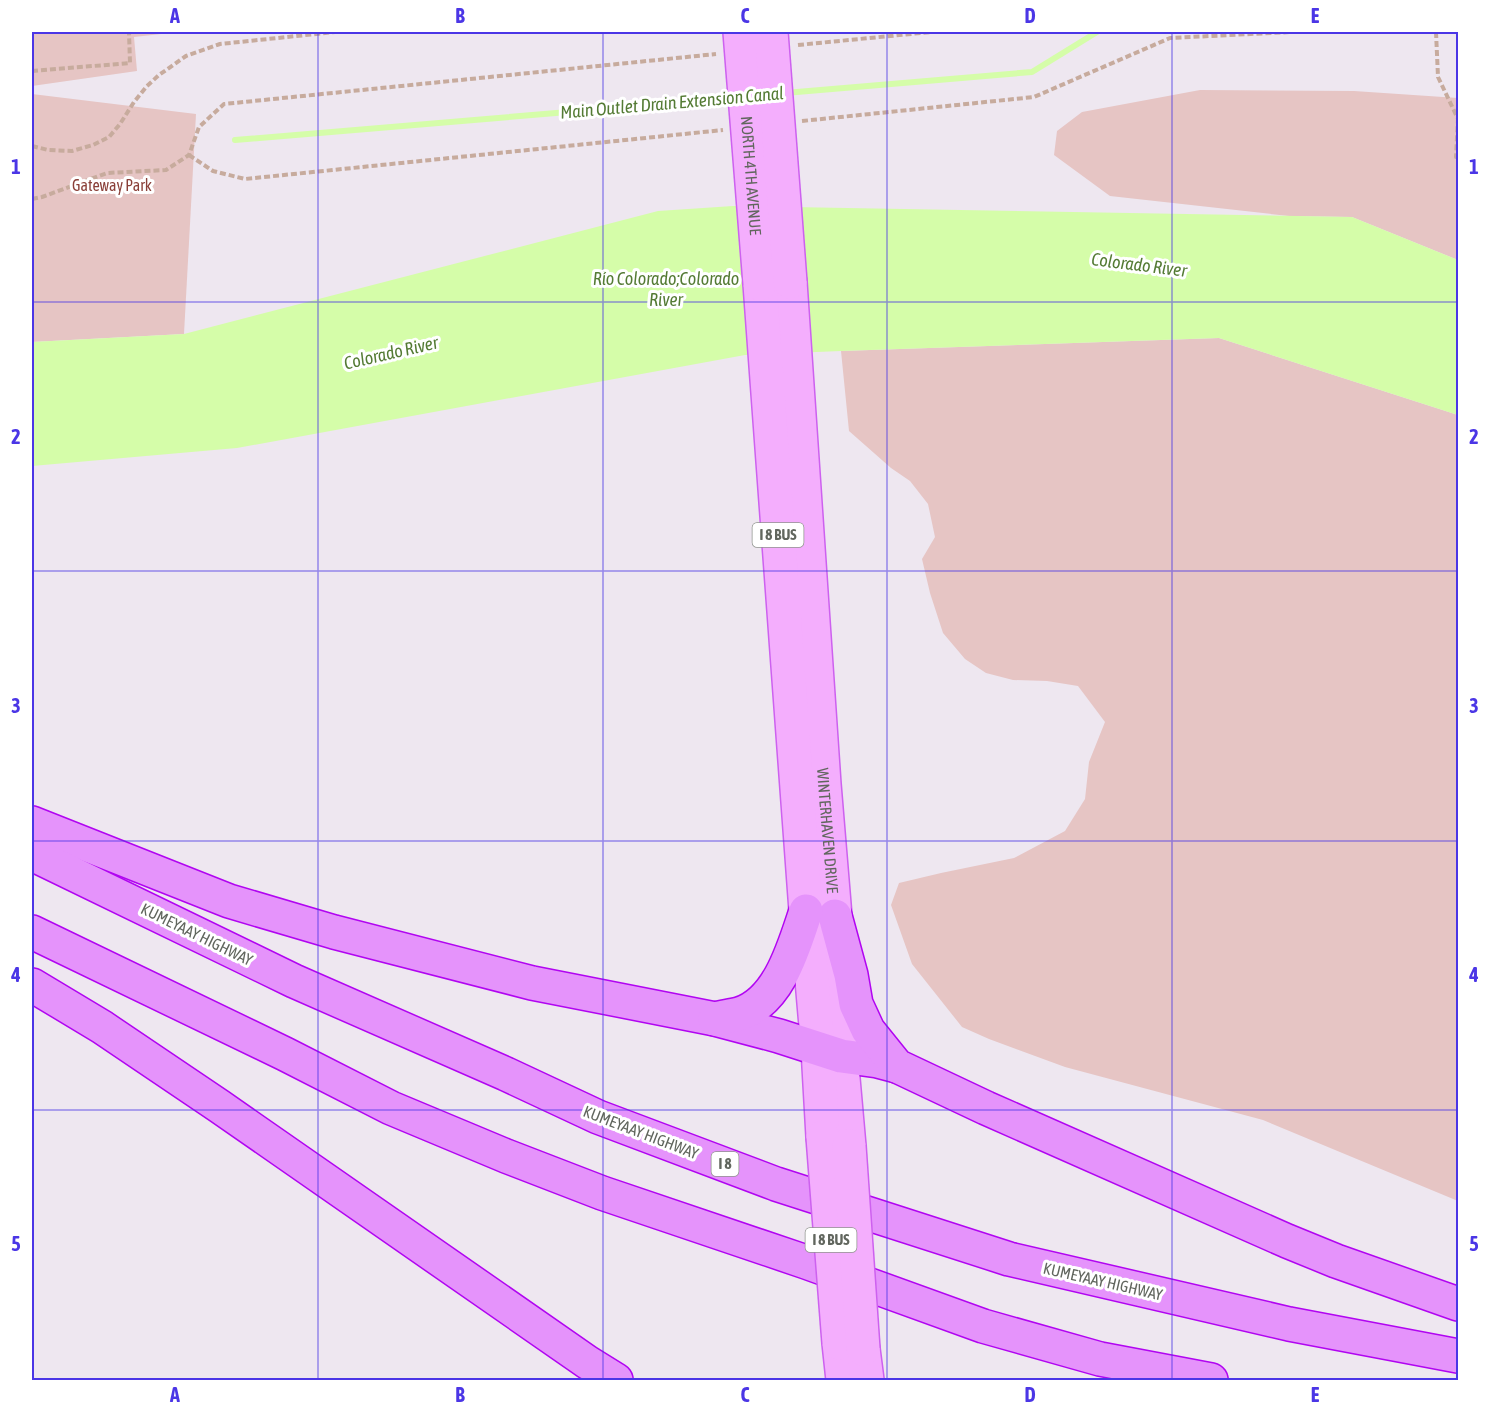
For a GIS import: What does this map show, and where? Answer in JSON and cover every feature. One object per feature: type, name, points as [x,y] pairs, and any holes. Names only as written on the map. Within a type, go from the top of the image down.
[{"type":"highway","points":[[32,823],[229,901],[334,932],[532,983],[715,1019],[779,1035],[829,1053],[897,1066],[1287,1241],[1336,1261],[1458,1304]]},
{"type":"highway","name":"KUMEYAAY HIGHWAY","points":[[32,855],[294,981],[598,1117],[776,1184],[1009,1259],[1290,1324],[1458,1356]]},
{"type":"highway","points":[[715,1019],[740,1014],[755,1006],[778,981],[787,963],[820,914],[850,975],[856,1004],[868,1030],[897,1066]]},
{"type":"highway","points":[[32,932],[285,1054],[391,1108],[602,1193],[806,1262],[983,1326],[1100,1359],[1211,1380]]},
{"type":"highway","points":[[32,985],[112,1034],[219,1106],[616,1380]]},
{"type":"main road","name":"NORTH 4TH AVENUE","points":[[775,283],[781,39]]},
{"type":"main road","name":"NORTH 4TH AVENUE","points":[[729,42],[775,283]]},
{"type":"main road","name":"WINTERHAVEN DRIVE","points":[[775,283],[851,1346],[843,1380]]},
{"type":"main road","name":"WINTERHAVEN DRIVE","points":[[851,1346],[867,1380]]},
{"type":"path","points":[[32,70],[130,63],[129,32]]},
{"type":"path","points":[[32,146],[48,150],[72,151],[93,145],[110,136],[147,87],[159,75],[186,56],[220,44],[335,32]]},
{"type":"path","points":[[781,39],[932,32]]},
{"type":"path","points":[[1436,32],[1438,77],[1458,119],[1456,157],[1458,157]]},
{"type":"path","points":[[32,200],[107,173],[166,170],[189,155],[199,127],[224,104],[729,42]]},
{"type":"green space","points":[[32,32],[179,32],[134,37],[137,71],[32,86]]},
{"type":"green space","points":[[1200,90],[1354,91],[1458,98],[1458,260],[1352,217],[1289,216],[1110,196],[1054,155],[1057,131],[1082,112]]},
{"type":"green space","name":"Gateway Park","points":[[32,94],[196,114],[184,334],[32,342]]},
{"type":"green space","points":[[1219,338],[1458,415],[1458,1201],[1263,1120],[1065,1067],[962,1027],[912,964],[891,905],[899,883],[1014,858],[1065,831],[1085,799],[1089,762],[1105,722],[1078,686],[1047,681],[1013,680],[986,673],[965,659],[943,633],[922,559],[935,537],[928,504],[910,481],[891,468],[849,431],[841,351]]},
{"type":"water","name":"Río Colorado;Colorado River","points":[[733,206],[1352,217],[1458,260],[1458,415],[1219,338],[841,351],[745,355],[237,448],[32,466],[32,342],[184,334],[658,211]]},
{"type":"waterway","name":"Main Outlet Drain Extension Canal","points":[[785,93],[1032,72],[1097,32]]},
{"type":"waterway","name":"Main Outlet Drain Extension Canal","points":[[235,140],[736,98]]},
{"type":"water label","name":"Colorado River","points":[[1139,265]]},
{"type":"water label","name":"Colorado River","points":[[391,353]]}]
